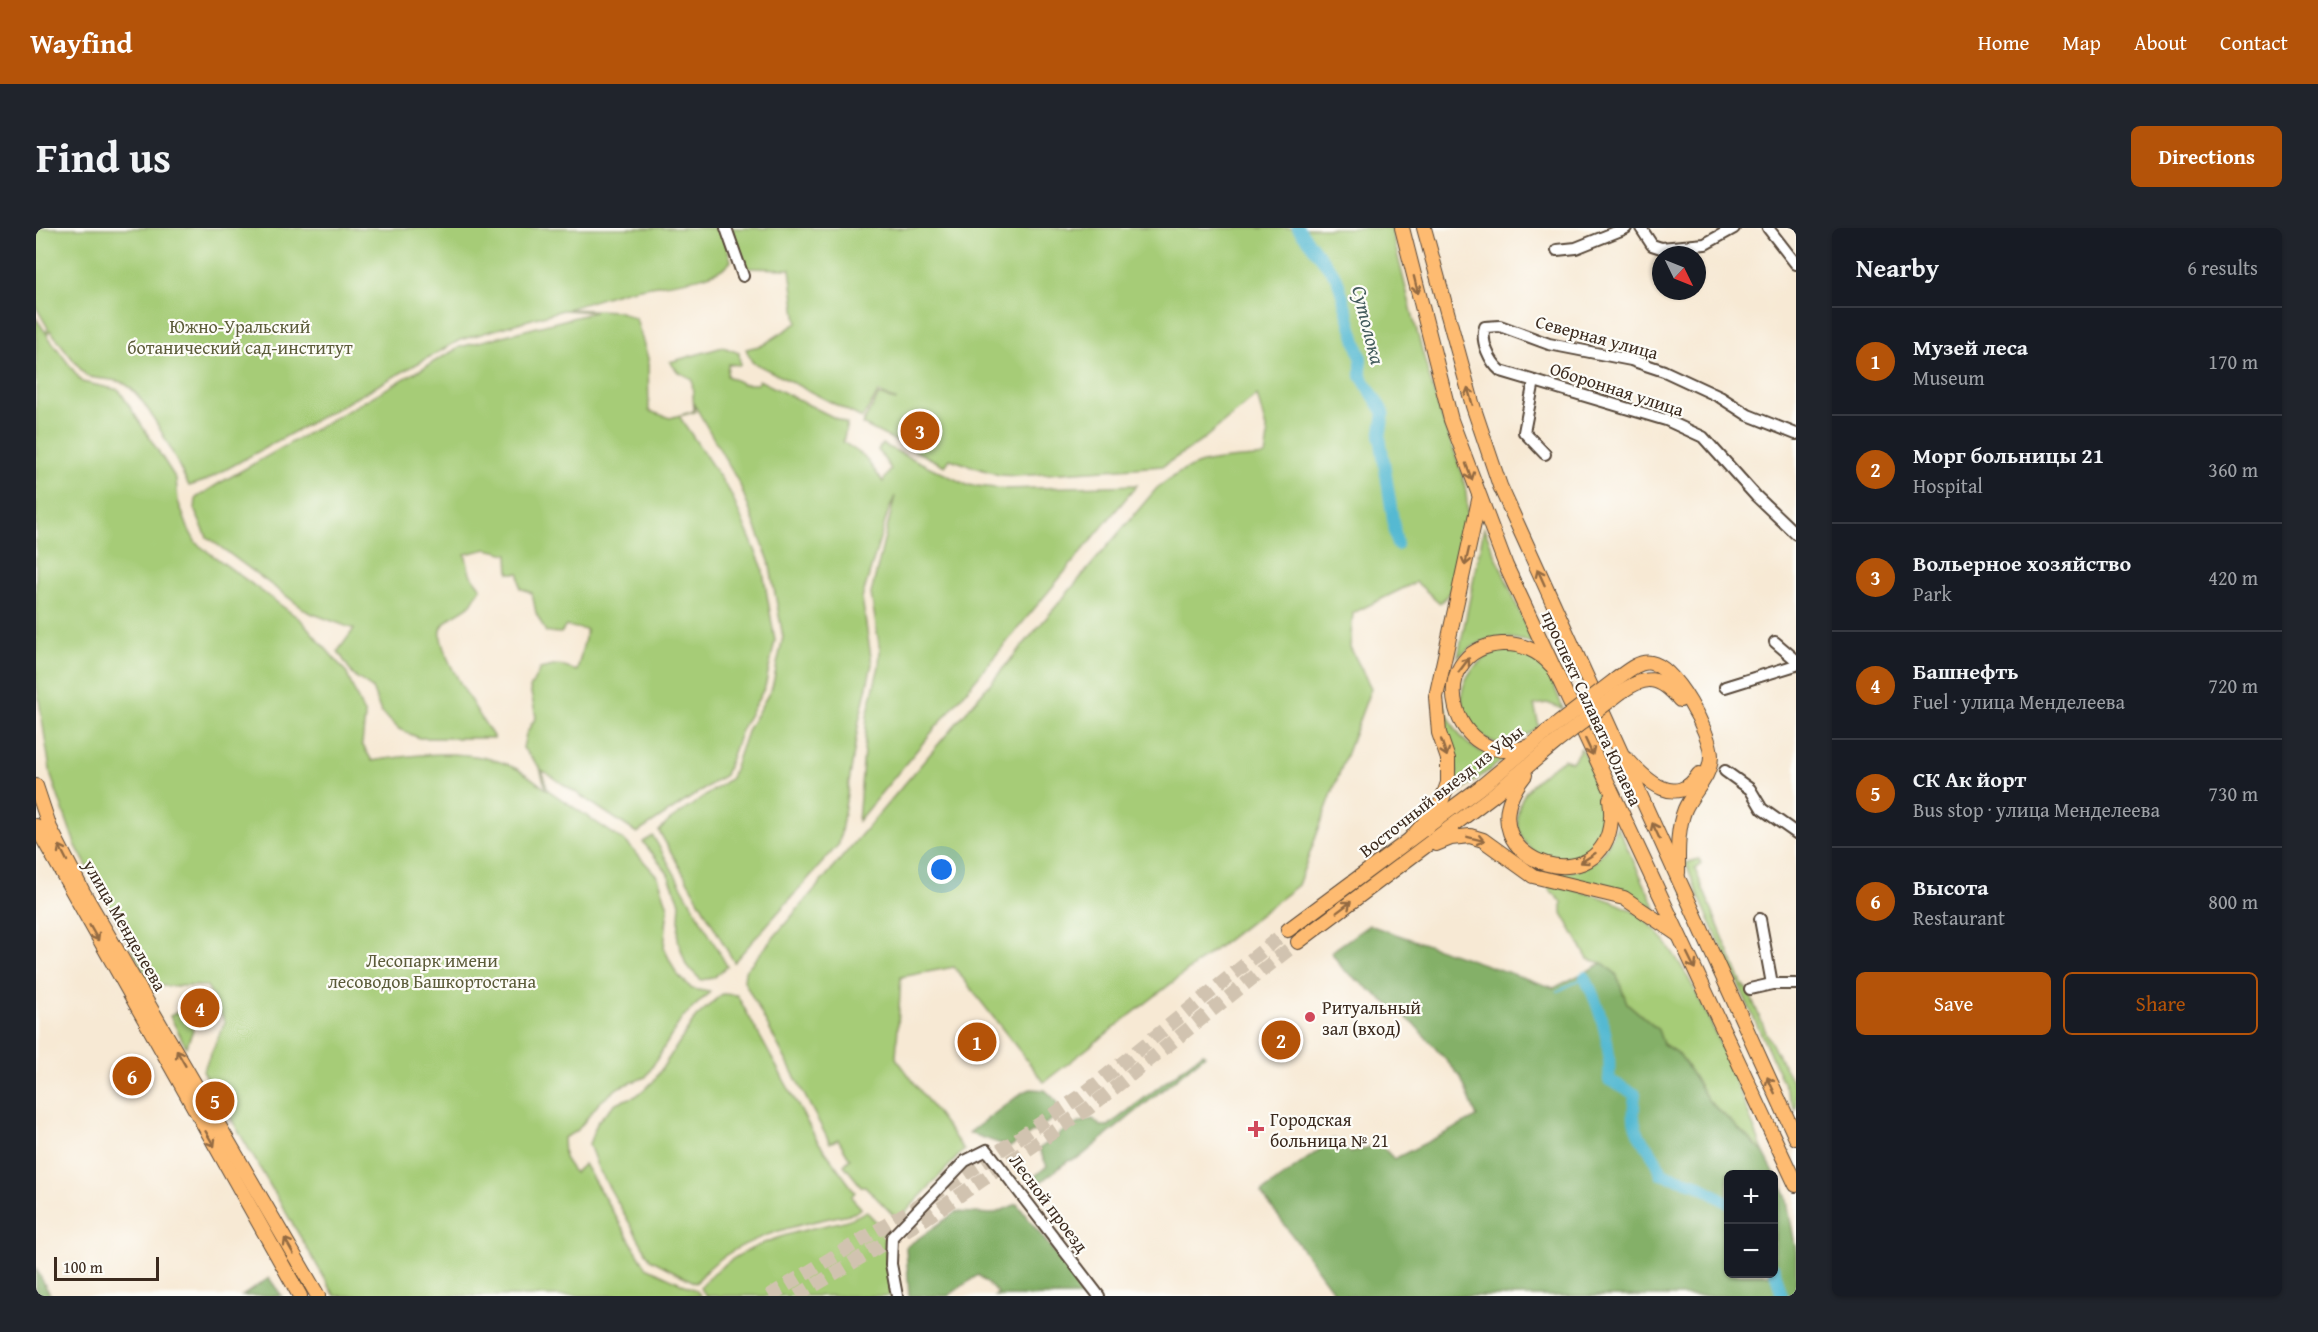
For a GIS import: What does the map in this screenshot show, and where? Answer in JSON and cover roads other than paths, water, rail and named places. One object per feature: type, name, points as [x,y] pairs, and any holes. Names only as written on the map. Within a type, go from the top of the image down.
[{"type":"main road","name":"проспект Салавата Юлаева","points":[[1402,228],[1451,420],[1479,500],[1506,566],[1558,671],[1609,788],[1796,1185]]},
{"type":"main road","name":"проспект Салавата Юлаева","points":[[1424,228],[1473,406],[1500,486],[1796,1138]]},
{"type":"main road","points":[[1412,838],[1440,804],[1448,783],[1448,759],[1439,733],[1436,697],[1479,500]]},
{"type":"main road","points":[[1531,745],[1523,748],[1496,748],[1486,745],[1466,731],[1454,708],[1454,684],[1458,671],[1465,660],[1477,651],[1492,645],[1514,644],[1546,658],[1558,671]]},
{"type":"main road","points":[[1618,686],[1641,664],[1649,662],[1665,669],[1684,694],[1709,741],[1712,757],[1709,769],[1685,810],[1679,829],[1679,881]]},
{"type":"main road","points":[[1618,686],[1648,679],[1659,681],[1670,689],[1679,698],[1704,744],[1706,758],[1697,778],[1689,785],[1671,791],[1652,784],[1619,749]]},
{"type":"main road","name":"Восточный выезд из Уфы","points":[[1288,930],[1482,786],[1531,745],[1550,738],[1618,686]]},
{"type":"main road","name":"Восточный выезд из Уфы","points":[[1298,942],[1542,754],[1550,738]]},
{"type":"main road","points":[[1542,754],[1516,786],[1510,800],[1508,814],[1510,832],[1517,846],[1536,862],[1563,868],[1582,863],[1598,851],[1610,833],[1612,823],[1609,788]]},
{"type":"main road","name":"улица Менделеева","points":[[36,786],[50,828],[83,892],[318,1296]]},
{"type":"main road","name":"улица Менделеева","points":[[36,826],[300,1296]]},
{"type":"main road","points":[[1420,850],[1451,838],[1470,836],[1483,840],[1533,876],[1624,898],[1678,935]]},
{"type":"street","points":[[726,228],[743,276]]},
{"type":"street","points":[[1557,250],[1576,248],[1626,228]]},
{"type":"street","points":[[1641,228],[1652,245],[1662,248],[1705,244],[1734,228]]},
{"type":"street","points":[[1768,228],[1796,264]]},
{"type":"street","name":"Северная улица","points":[[1485,327],[1500,326],[1549,344],[1631,360],[1664,371],[1719,397],[1748,414],[1796,434]]},
{"type":"street","name":"Оборонная улица","points":[[1485,327],[1486,348],[1495,366],[1502,371],[1666,420],[1703,437],[1756,496],[1796,534]]},
{"type":"street","points":[[1534,381],[1524,432],[1545,454]]},
{"type":"street","points":[[1775,642],[1796,660]]},
{"type":"street","points":[[1725,687],[1796,665]]},
{"type":"street","points":[[1725,771],[1750,789],[1762,809],[1796,833]]},
{"type":"street","points":[[1760,919],[1772,984]]},
{"type":"street","points":[[1750,989],[1772,984],[1796,984]]},
{"type":"street","name":"Лесной проезд","points":[[897,1296],[891,1264],[892,1237],[965,1161],[987,1150],[1099,1296]]},
{"type":"waterway","name":"Сутолока","points":[[1298,228],[1337,278],[1361,358],[1361,376],[1384,413],[1380,437],[1397,545]]},
{"type":"waterway","points":[[1558,991],[1585,977]]},
{"type":"waterway","name":"Сутолока","points":[[1585,977],[1604,1027],[1609,1053],[1609,1080],[1635,1094],[1636,1128],[1656,1160],[1661,1174],[1697,1184],[1724,1201]]},
{"type":"waterway","name":"Сутолока","points":[[1777,1278],[1782,1296]]},
{"type":"tunnel","points":[[769,1296],[919,1205],[1081,1096],[1288,930]]},
{"type":"tunnel","points":[[797,1296],[926,1218],[1089,1108],[1298,942]]},
{"type":"place","name":"Вольерное хозяйство","points":[[920,431]]},
{"type":"place","name":"Башнефть","points":[[200,1008]]},
{"type":"place","name":"Ритуальный зал (вход)","points":[[1310,1017]]},
{"type":"place","name":"Морг больницы 21","points":[[1281,1040]]},
{"type":"place","name":"Музей леса","points":[[977,1042]]},
{"type":"place","name":"Высота","points":[[132,1076]]},
{"type":"place","name":"СК Ак йорт","points":[[215,1101]]},
{"type":"place","name":"Городская больница № 21","points":[[1256,1129]]},
{"type":"park label","name":"Южно-Уральский ботанический сад-институт","points":[[240,336]]},
{"type":"park label","name":"Лесопарк имени лесоводов Башкортостана","points":[[432,970]]}]
